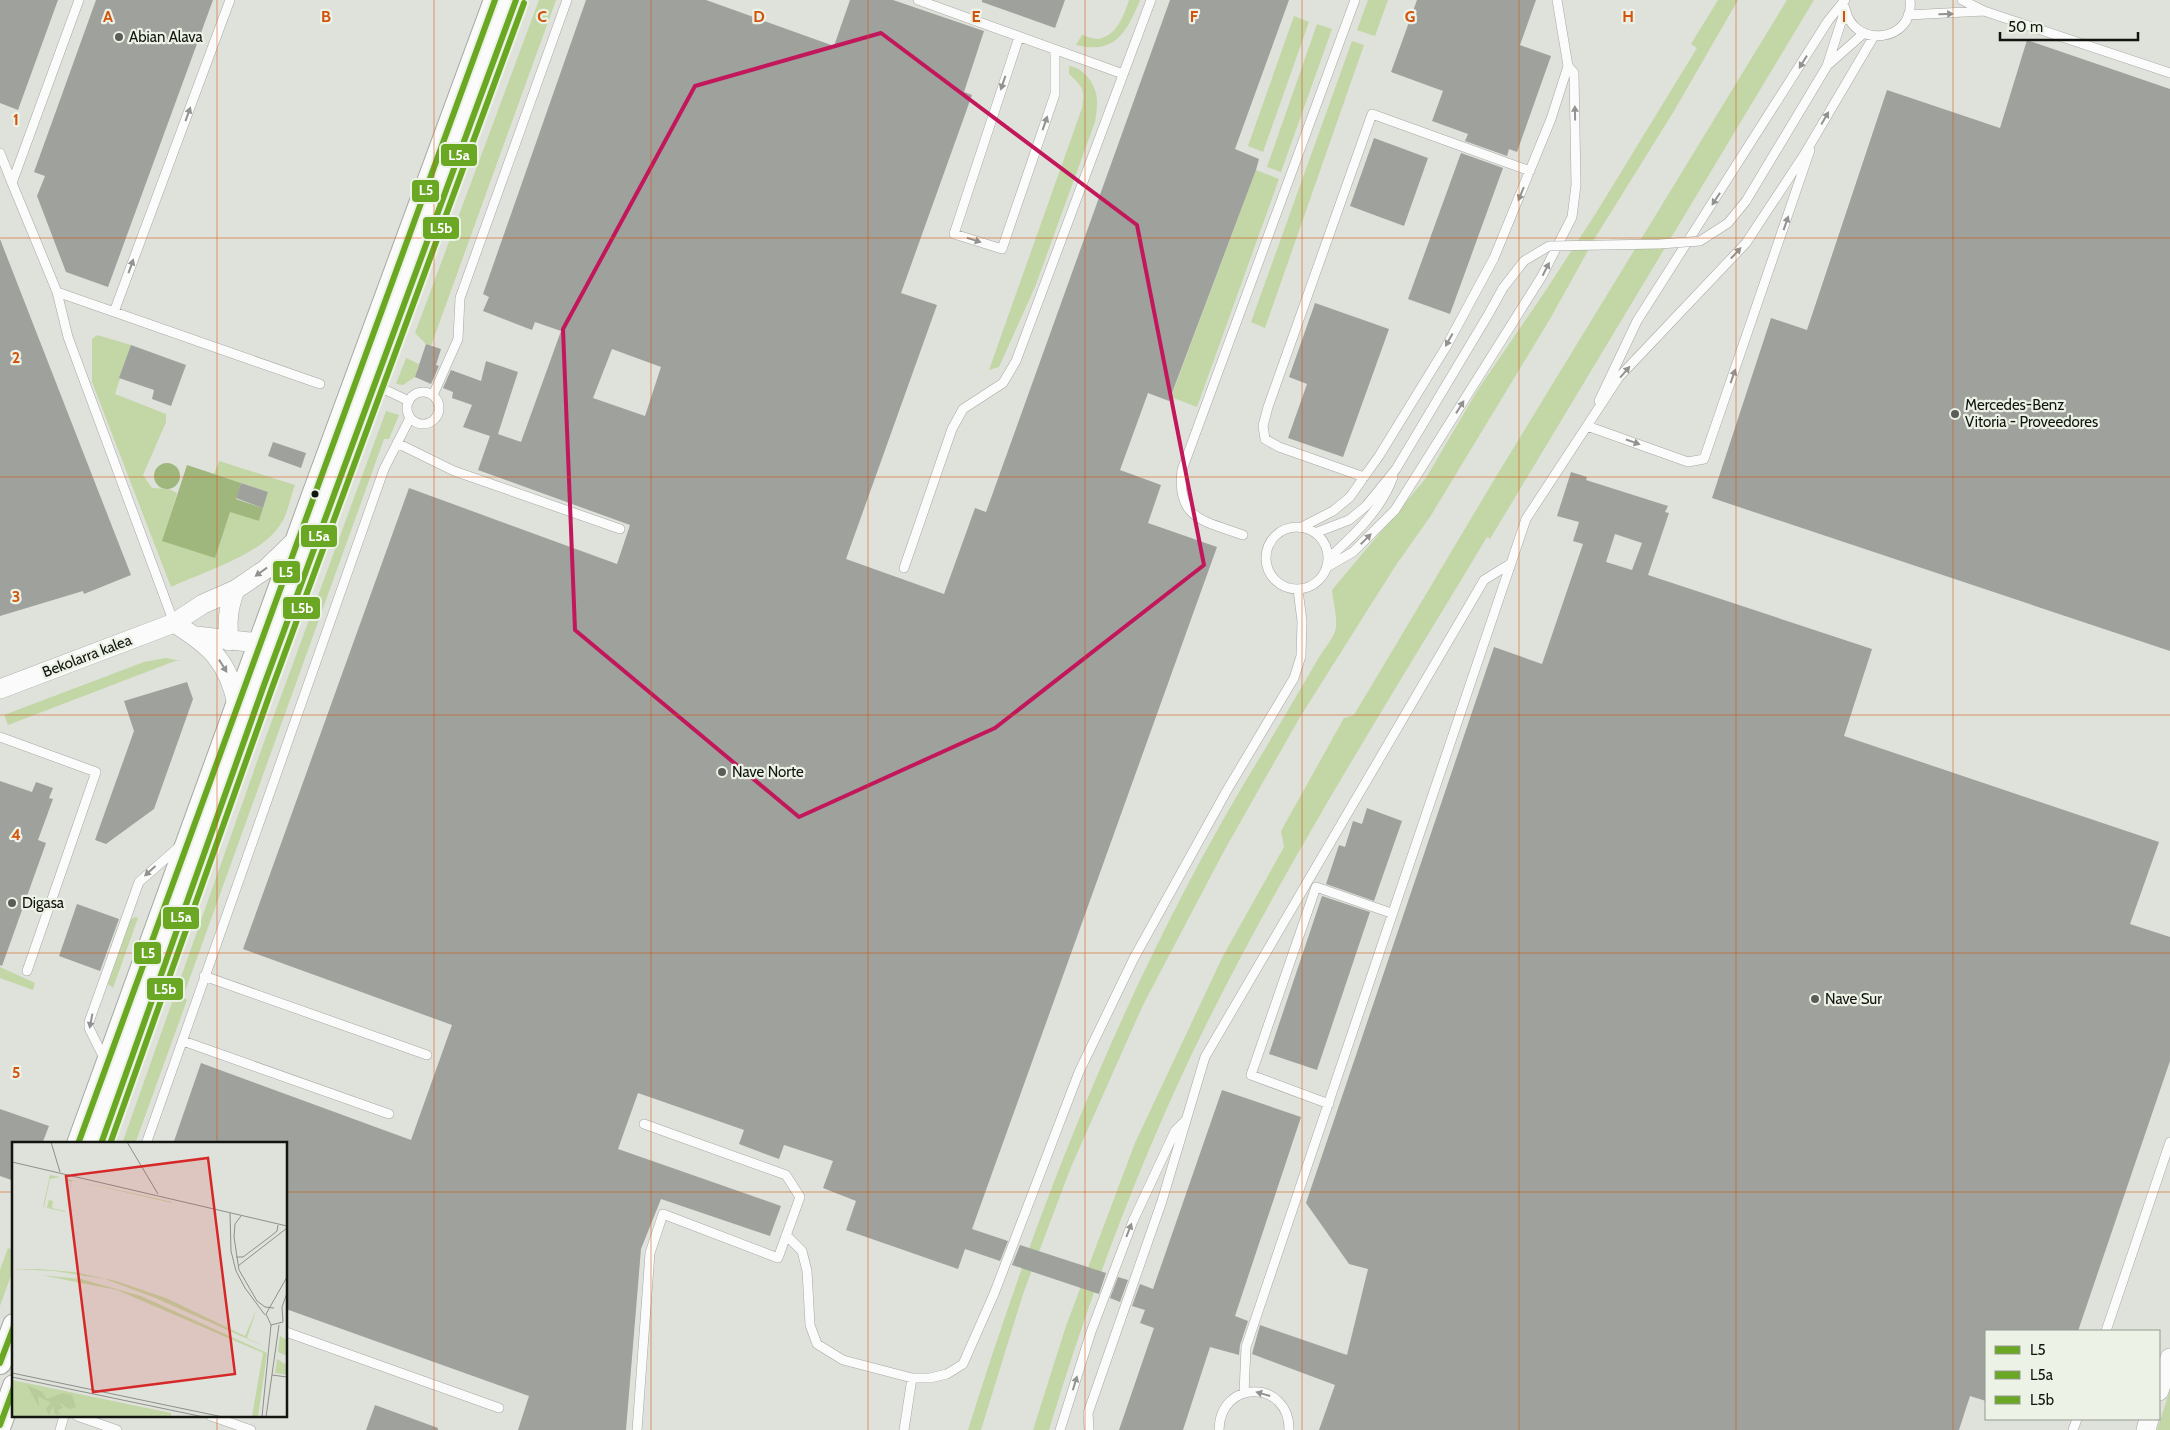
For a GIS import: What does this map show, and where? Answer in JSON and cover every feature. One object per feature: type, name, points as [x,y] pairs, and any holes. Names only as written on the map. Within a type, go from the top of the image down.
[{"type":"street","points":[[79,1142],[495,0]]},
{"type":"street","points":[[102,1142],[282,638],[516,0]]},
{"type":"street","name":"Bekolarra kalea","points":[[0,688],[174,622],[203,604],[235,590],[266,569],[297,540]]},
{"type":"street","points":[[229,641],[227,617],[229,604],[235,590]]},
{"type":"street","points":[[174,622],[213,651],[231,680],[237,706]]},
{"type":"street","points":[[195,636],[229,641],[260,642],[282,638]]},
{"type":"street","points":[[0,1361],[12,1330]]},
{"type":"street","points":[[2160,1388],[2170,1358]]},
{"type":"street","points":[[0,1425],[12,1392]]},
{"type":"lane","points":[[12,183],[79,0]]},
{"type":"lane","points":[[114,312],[230,0]]},
{"type":"lane","points":[[433,395],[458,339],[460,298],[567,0]]},
{"type":"lane","points":[[918,0],[1123,74]]},
{"type":"lane","points":[[904,568],[952,429],[964,408],[1003,383],[1016,361],[1151,0]]},
{"type":"lane","points":[[1243,535],[1197,519],[1187,508],[1180,483],[1182,470],[1356,0]]},
{"type":"lane","points":[[1396,470],[1388,490],[1371,514],[1328,562],[1323,576],[1316,583],[1298,590],[1284,586],[1272,576],[1267,566],[1266,556],[1269,545],[1284,530],[1300,528],[1333,511],[1350,497],[1379,456],[1446,347],[1494,258],[1562,88],[1568,66],[1557,0]]},
{"type":"lane","points":[[1845,3],[1849,19],[1855,28],[1874,36],[1885,36],[1895,32],[1903,25],[1908,15],[1910,0]]},
{"type":"lane","points":[[1962,0],[1984,11],[2170,73]]},
{"type":"lane","points":[[1827,66],[1845,3]]},
{"type":"lane","points":[[1587,426],[1637,321],[1828,21],[1845,3]]},
{"type":"lane","points":[[1908,15],[1984,11]]},
{"type":"lane","points":[[1315,533],[1349,520],[1366,506],[1396,470],[1503,288],[1524,261],[1549,246],[1660,244],[1700,241],[1728,223],[1746,201],[1827,66],[1864,33]]},
{"type":"lane","points":[[1244,1393],[1246,1347],[1329,1104],[1391,913],[1526,519],[1619,378],[1746,243],[1812,141],[1874,36]]},
{"type":"lane","points":[[1019,37],[954,234],[1002,249],[1055,94],[1055,50]]},
{"type":"lane","points":[[1328,562],[1353,552],[1395,510],[1542,276],[1572,217],[1576,184],[1574,73],[1568,66]]},
{"type":"lane","points":[[1364,477],[1279,448],[1265,439],[1263,426],[1268,407],[1372,114],[1530,170]]},
{"type":"lane","points":[[1587,426],[1688,462],[1704,459],[1807,163],[1812,141]]},
{"type":"lane","points":[[0,153],[57,292],[68,337],[174,622]]},
{"type":"lane","points":[[57,292],[320,384]]},
{"type":"lane","points":[[375,386],[409,401]]},
{"type":"lane","points":[[424,392],[433,395],[438,402],[439,412],[435,420],[427,424],[417,424],[410,418],[406,410],[409,401],[415,394],[424,392]]},
{"type":"lane","points":[[147,1142],[384,470],[410,418]]},
{"type":"lane","points":[[397,443],[454,471],[620,529]]},
{"type":"lane","points":[[1300,528],[1315,533],[1322,540],[1328,562]]},
{"type":"lane","points":[[1089,1430],[1088,1413],[1162,1201],[1205,1057],[1484,580],[1510,564]]},
{"type":"lane","points":[[786,1235],[802,1251],[807,1271],[810,1325],[817,1344],[843,1360],[912,1378],[930,1378],[947,1374],[962,1364],[994,1294],[1079,1072],[1134,958],[1226,792],[1294,678],[1301,656],[1302,621],[1298,590]]},
{"type":"lane","points":[[0,737],[96,772],[27,971]]},
{"type":"lane","points":[[107,1064],[89,1028],[90,1022],[139,882],[188,840]]},
{"type":"lane","points":[[1329,1104],[1251,1075],[1316,887],[1391,913]]},
{"type":"lane","points":[[204,976],[427,1055]]},
{"type":"lane","points":[[183,1041],[388,1114]]},
{"type":"lane","points":[[1060,1430],[1091,1332],[1132,1222],[1175,1131],[1186,1120]]},
{"type":"lane","points":[[637,1430],[650,1253],[663,1214],[778,1258],[800,1197],[786,1175],[644,1124]]},
{"type":"lane","points":[[2106,1330],[2170,1142]]},
{"type":"lane","points":[[288,1333],[499,1408]]},
{"type":"lane","points":[[904,1430],[912,1378]]},
{"type":"lane","points":[[1219,1430],[1222,1411],[1229,1401],[1244,1393],[1262,1392],[1273,1397],[1282,1405],[1287,1413],[1289,1430]]},
{"type":"lane","points":[[83,1418],[118,1430]]},
{"type":"lane","points":[[216,1418],[251,1430]]},
{"type":"highlighted area","points":[[881,33],[1137,225],[1204,565],[995,728],[799,817],[575,630],[563,329],[695,86]]},
{"type":"shaded area","points":[[539,0],[556,0],[431,346],[426,344],[415,333]]},
{"type":"shaded area","points":[[1129,0],[1140,0],[1130,22],[1118,38],[1110,44],[1101,47],[1076,45],[1082,35],[1098,39],[1110,34],[1119,24]]},
{"type":"shaded area","points":[[1368,0],[1388,0],[1375,36],[1357,30]]},
{"type":"shaded area","points":[[1718,0],[1738,0],[1674,111],[1595,238],[1550,319],[1430,517],[1396,565],[1300,717],[1224,851],[1143,1005],[1071,1167],[1023,1294],[981,1430],[968,1430],[1025,1258],[1091,1090],[1167,926],[1209,845],[1333,635],[1336,622],[1332,590],[1426,478],[1477,391],[1596,213],[1697,48],[1691,44]]},
{"type":"shaded area","points":[[1787,0],[1814,0],[1490,539],[1487,537],[1370,730],[1257,926],[1189,1060],[1130,1196],[1095,1289],[1049,1430],[1033,1430],[1066,1326],[1135,1143],[1223,956],[1284,847],[1281,831],[1344,718],[1354,715],[1497,475]]},
{"type":"shaded area","points":[[1294,16],[1309,22],[1263,152],[1248,146]]},
{"type":"shaded area","points":[[1317,24],[1332,29],[1281,172],[1267,167]]},
{"type":"shaded area","points":[[1352,41],[1364,45],[1265,328],[1251,322]]},
{"type":"shaded area","points":[[1069,66],[1080,70],[1093,84],[1097,96],[1095,122],[1035,287],[999,367],[989,370],[1082,108],[1083,92],[1069,74]]},
{"type":"shaded area","points":[[1256,170],[1279,179],[1197,407],[1171,397]]},
{"type":"shaded area","points":[[97,335],[131,345],[115,394],[166,414],[166,422],[143,475],[152,488],[169,489],[177,493],[163,541],[230,511],[259,521],[268,492],[214,474],[219,461],[295,485],[285,516],[271,536],[246,554],[171,587],[92,382],[92,339]]},
{"type":"shaded area","points":[[406,358],[419,364],[415,377],[403,385],[396,384]]},
{"type":"shaded area","points":[[386,411],[399,415],[389,439],[384,439],[183,997],[187,1000],[136,1142],[123,1142],[263,745]]},
{"type":"shaded area","points":[[167,463],[176,467],[180,476],[176,485],[167,489],[158,485],[154,476],[158,467]]},
{"type":"shaded area","points":[[187,465],[241,483],[236,499],[263,508],[259,521],[230,512],[215,558],[162,541]]},
{"type":"shaded area","points":[[166,658],[181,661],[175,661],[8,725],[4,715],[144,662]]},
{"type":"shaded area","points":[[138,918],[113,988],[108,984],[131,919]]},
{"type":"shaded area","points":[[0,967],[35,983],[33,990],[0,978]]},
{"type":"shaded area","points":[[8,1248],[12,1249],[12,1273],[0,1306],[0,1270]]},
{"type":"shaded area","points":[[2170,1390],[2170,1430],[2157,1430]]},
{"type":"building","points":[[0,0],[58,0],[18,110],[0,103]]},
{"type":"building","points":[[96,0],[213,0],[108,287],[66,272],[37,196],[45,176],[34,172]]},
{"type":"building","name":"Nave Norte","points":[[586,0],[706,0],[834,46],[850,0],[893,0],[984,31],[964,92],[972,95],[901,293],[937,305],[846,559],[944,594],[975,508],[986,512],[1170,0],[1289,0],[1235,149],[1259,159],[1256,170],[1169,401],[1148,393],[1120,470],[1161,485],[1148,523],[1217,547],[972,1229],[1008,1241],[1000,1261],[965,1249],[958,1269],[846,1230],[856,1201],[823,1188],[833,1161],[784,1145],[779,1159],[739,1144],[744,1130],[638,1093],[618,1149],[781,1206],[770,1236],[661,1199],[641,1249],[626,1430],[518,1430],[529,1396],[288,1310],[288,1142],[174,1142],[201,1063],[411,1140],[452,1025],[243,949],[409,488],[617,564],[630,525],[478,470],[490,436],[463,427],[472,405],[452,398],[453,392],[443,388],[451,370],[481,381],[486,361],[518,372],[498,434],[521,442],[561,331],[535,322],[532,330],[483,311],[489,297],[483,294]],"holes":[[[612,349],[661,367],[645,416],[593,398]]]},
{"type":"building","points":[[982,0],[1065,0],[1055,28],[982,2]]},
{"type":"building","points":[[1417,0],[1536,0],[1520,45],[1551,56],[1517,152],[1509,149],[1507,156],[1465,141],[1468,134],[1432,121],[1443,91],[1391,72]]},
{"type":"building","name":"Mercedes-Benz Vitoria - Proveedores","points":[[2027,40],[2170,89],[2170,651],[1712,498],[1771,318],[1807,330],[1887,90],[2000,128]]},
{"type":"building","points":[[1374,138],[1428,158],[1404,226],[1350,206]]},
{"type":"building","points":[[1461,153],[1503,168],[1450,314],[1408,299]]},
{"type":"building","points":[[0,239],[131,575],[84,594],[83,591],[0,616]]},
{"type":"building","points":[[1315,303],[1389,329],[1343,457],[1288,438],[1307,384],[1289,377]]},
{"type":"building","points":[[426,344],[441,349],[436,365],[439,366],[431,384],[415,377]]},
{"type":"building","points":[[131,345],[186,365],[171,406],[152,399],[154,390],[119,378]]},
{"type":"building","points":[[273,442],[306,453],[301,468],[268,456]]},
{"type":"building","name":"Nave Sur","points":[[1571,472],[1587,477],[1586,480],[1668,506],[1665,512],[1669,513],[1648,575],[1872,649],[1844,736],[2159,842],[2130,924],[2170,937],[2170,1061],[2078,1330],[1985,1330],[1985,1401],[1970,1396],[1959,1430],[1319,1430],[1335,1385],[1252,1354],[1260,1325],[1347,1355],[1368,1269],[1349,1264],[1306,1203],[1494,647],[1542,664],[1583,544],[1573,541],[1579,522],[1557,516]],"holes":[[[1615,534],[1642,543],[1632,570],[1606,562]]]},
{"type":"building","points":[[241,483],[268,492],[263,508],[236,498]]},
{"type":"building","points":[[187,682],[193,699],[154,809],[106,844],[95,840],[134,731],[124,701]]},
{"type":"building","name":"Digasa","points":[[0,781],[32,792],[36,782],[53,788],[49,798],[53,799],[38,840],[46,843],[2,966],[0,965]]},
{"type":"building","points":[[1367,808],[1402,821],[1374,901],[1326,884],[1339,845],[1345,847],[1353,821],[1362,824]]},
{"type":"building","points":[[1322,896],[1370,912],[1317,1070],[1269,1054]]},
{"type":"building","points":[[77,904],[119,919],[100,971],[59,956]]},
{"type":"building","points":[[1222,1090],[1301,1117],[1235,1316],[1248,1321],[1240,1345],[1239,1355],[1210,1347],[1183,1430],[1119,1430],[1154,1328],[1140,1323],[1145,1310],[1132,1306],[1140,1284],[1153,1289]]},
{"type":"building","points":[[0,1109],[49,1126],[43,1142],[12,1142],[12,1180],[0,1176]]},
{"type":"building","points":[[1020,1245],[1106,1273],[1099,1294],[1012,1265]]},
{"type":"building","points":[[1118,1277],[1128,1280],[1120,1302],[1110,1298]]},
{"type":"building","points":[[375,1405],[438,1428],[438,1430],[366,1430]]},
{"type":"transit line","name":"L5","points":[[79,1142],[495,0]]},
{"type":"transit line","name":"L5a","points":[[102,1142],[264,685],[516,0]]},
{"type":"transit line","name":"L5b","points":[[111,1142],[272,688],[524,3]]},
{"type":"transit line","name":"L5","points":[[0,1363],[12,1331]]},
{"type":"transit line","name":"L5a","points":[[0,1425],[12,1392]]},
{"type":"place","name":"Abian Alava","points":[[119,37]]},
{"type":"place","name":"Mercedes-Benz Vitoria - Proveedores","points":[[1955,414]]},
{"type":"place","name":"Nave Norte","points":[[722,772]]},
{"type":"place","name":"Digasa","points":[[12,903]]},
{"type":"place","name":"Nave Sur","points":[[1815,999]]}]
